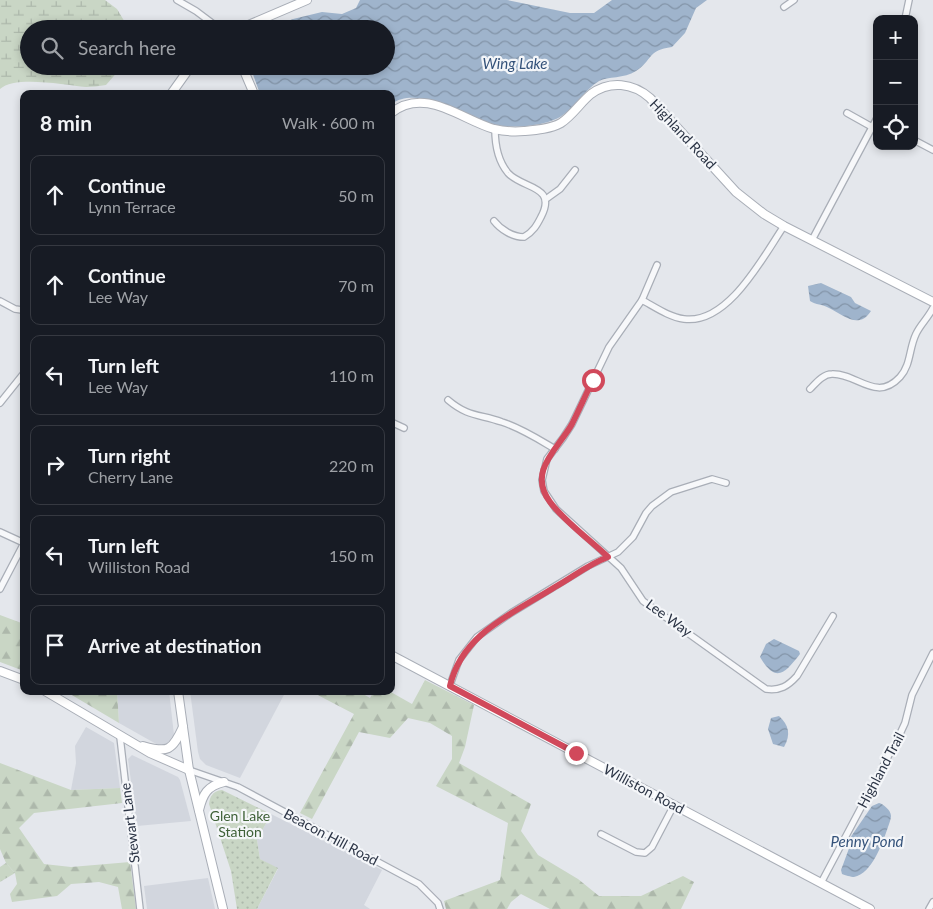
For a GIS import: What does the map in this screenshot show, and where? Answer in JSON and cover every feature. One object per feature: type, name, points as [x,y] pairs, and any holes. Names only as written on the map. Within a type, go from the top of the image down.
[{"type":"main road","points":[[260,20],[307,0]]},
{"type":"main road","points":[[174,90],[185,75]]},
{"type":"main road","points":[[246,75],[252,90]]},
{"type":"main road","name":"Highland Road","points":[[395,111],[404,105],[421,102],[440,107],[495,129],[521,131],[552,126],[566,119],[599,89],[617,84],[635,88],[650,98],[736,192],[764,214],[933,302]]},
{"type":"main road","name":"Williston Road","points":[[395,657],[870,909]]},
{"type":"main road","points":[[0,670],[20,678]]},
{"type":"main road","points":[[52,695],[120,737],[189,770]]},
{"type":"main road","points":[[179,695],[189,770],[223,909]]},
{"type":"main road","points":[[134,744],[160,751],[167,749],[176,743],[184,725]]},
{"type":"main road","points":[[199,812],[206,791],[215,784],[224,782]]},
{"type":"street","points":[[177,0],[208,20]]},
{"type":"street","points":[[784,7],[794,0]]},
{"type":"street","points":[[906,15],[909,0]]},
{"type":"street","points":[[812,240],[872,127],[847,113]]},
{"type":"street","points":[[494,221],[507,232],[518,237],[524,237],[535,228],[545,209],[546,200],[540,192],[510,176],[498,152],[495,129]]},
{"type":"street","points":[[918,142],[933,150]]},
{"type":"street","points":[[546,200],[560,189],[575,170]]},
{"type":"street","points":[[642,300],[678,318],[695,319],[712,314],[719,310],[750,276],[784,226]]},
{"type":"street","name":"Lee Way","points":[[656,265],[642,300],[609,347],[572,424],[547,459],[543,469],[544,491],[556,508],[621,568],[635,590],[649,605],[766,689],[780,689],[792,682],[833,616]]},
{"type":"street","points":[[0,300],[15,309],[20,310]]},
{"type":"street","points":[[810,388],[831,374],[843,376],[877,388],[891,384],[904,371],[914,337],[933,308]]},
{"type":"street","points":[[0,403],[20,378]]},
{"type":"street","points":[[448,400],[469,414],[506,423],[555,449]]},
{"type":"street","points":[[395,424],[404,428]]},
{"type":"street","points":[[450,686],[459,660],[467,648],[488,628],[588,566],[618,552],[638,529],[652,506],[670,492],[712,479],[726,483]]},
{"type":"street","points":[[0,532],[20,541]]},
{"type":"street","points":[[0,589],[20,551]]},
{"type":"street","name":"Highland Trail","points":[[821,883],[900,736],[912,695],[933,654]]},
{"type":"street","name":"Stewart Lane","points":[[120,737],[140,909]]},
{"type":"street","name":"Beacon Hill Road","points":[[189,770],[238,787],[420,884],[439,906]]},
{"type":"street","points":[[601,834],[636,852],[645,853],[652,847],[674,805]]},
{"type":"street","points":[[929,909],[933,902]]},
{"type":"shaded area","points":[[117,695],[169,695],[174,735],[171,742],[158,745],[119,723]]},
{"type":"shaded area","points":[[191,695],[284,695],[240,778],[206,765],[200,759]]},
{"type":"shaded area","points":[[86,727],[114,743],[120,788],[71,790],[76,763],[75,746]]},
{"type":"shaded area","points":[[132,755],[178,777],[191,821],[137,826],[128,759]]},
{"type":"shaded area","points":[[271,814],[382,870],[364,905],[370,909],[257,909],[278,869],[260,859],[257,840]]},
{"type":"shaded area","points":[[208,878],[215,909],[147,909],[144,886]]},
{"type":"green space","points":[[0,0],[105,0],[117,9],[124,20],[20,20],[20,75],[115,75],[106,85],[86,87],[54,83],[17,82],[0,89]]},
{"type":"green space","points":[[0,615],[20,622],[20,670],[0,662]]},
{"type":"green space","points":[[425,680],[474,705],[465,747],[459,763],[531,804],[521,831],[538,855],[578,879],[599,896],[641,896],[683,876],[694,882],[681,909],[550,909],[521,894],[511,902],[507,909],[446,909],[444,901],[500,880],[508,823],[436,786],[452,759],[452,736],[430,723],[408,718],[390,738],[359,732],[312,819],[300,813],[354,714],[318,695],[365,695],[370,698],[372,695],[395,694],[412,704]]},
{"type":"green space","points":[[72,695],[117,695],[119,723]]},
{"type":"green space","points":[[0,763],[71,790],[120,788],[122,803],[34,813],[19,828],[44,864],[71,867],[130,862],[136,909],[122,909],[118,887],[99,882],[71,884],[57,896],[12,902],[10,894],[17,884],[15,873],[6,863],[0,849]]},
{"type":"green space","name":"Glen Lake Station","points":[[222,790],[271,814],[257,840],[260,859],[278,868],[257,909],[237,909],[231,871],[209,804],[212,794]]},
{"type":"green space","points":[[6,863],[15,873],[0,882],[0,867]]},
{"type":"water","name":"Wing Lake","points":[[360,0],[507,0],[570,13],[594,13],[612,0],[707,0],[696,8],[685,33],[672,47],[658,50],[631,74],[599,81],[560,117],[540,124],[529,126],[496,125],[429,100],[415,98],[403,99],[395,102],[395,90],[259,90],[253,75],[395,75],[395,20],[290,20],[322,12],[342,14],[356,8]]},
{"type":"water","points":[[821,283],[851,297],[855,303],[871,311],[861,320],[856,320],[810,301],[808,286]]},
{"type":"water","points":[[774,639],[799,651],[800,654],[790,666],[780,673],[771,671],[760,657],[766,644]]},
{"type":"water","points":[[779,716],[788,730],[788,738],[784,747],[773,744],[768,729],[771,718]]},
{"type":"water","name":"Penny Pond","points":[[879,803],[885,806],[891,816],[876,856],[860,875],[854,877],[842,874],[841,870],[851,843],[850,838],[872,806]]},
{"type":"route","points":[[576,753],[450,686],[459,660],[467,648],[488,628],[588,566],[608,557],[549,500],[544,491],[542,480],[543,469],[547,459],[564,438],[593,380]]}]
